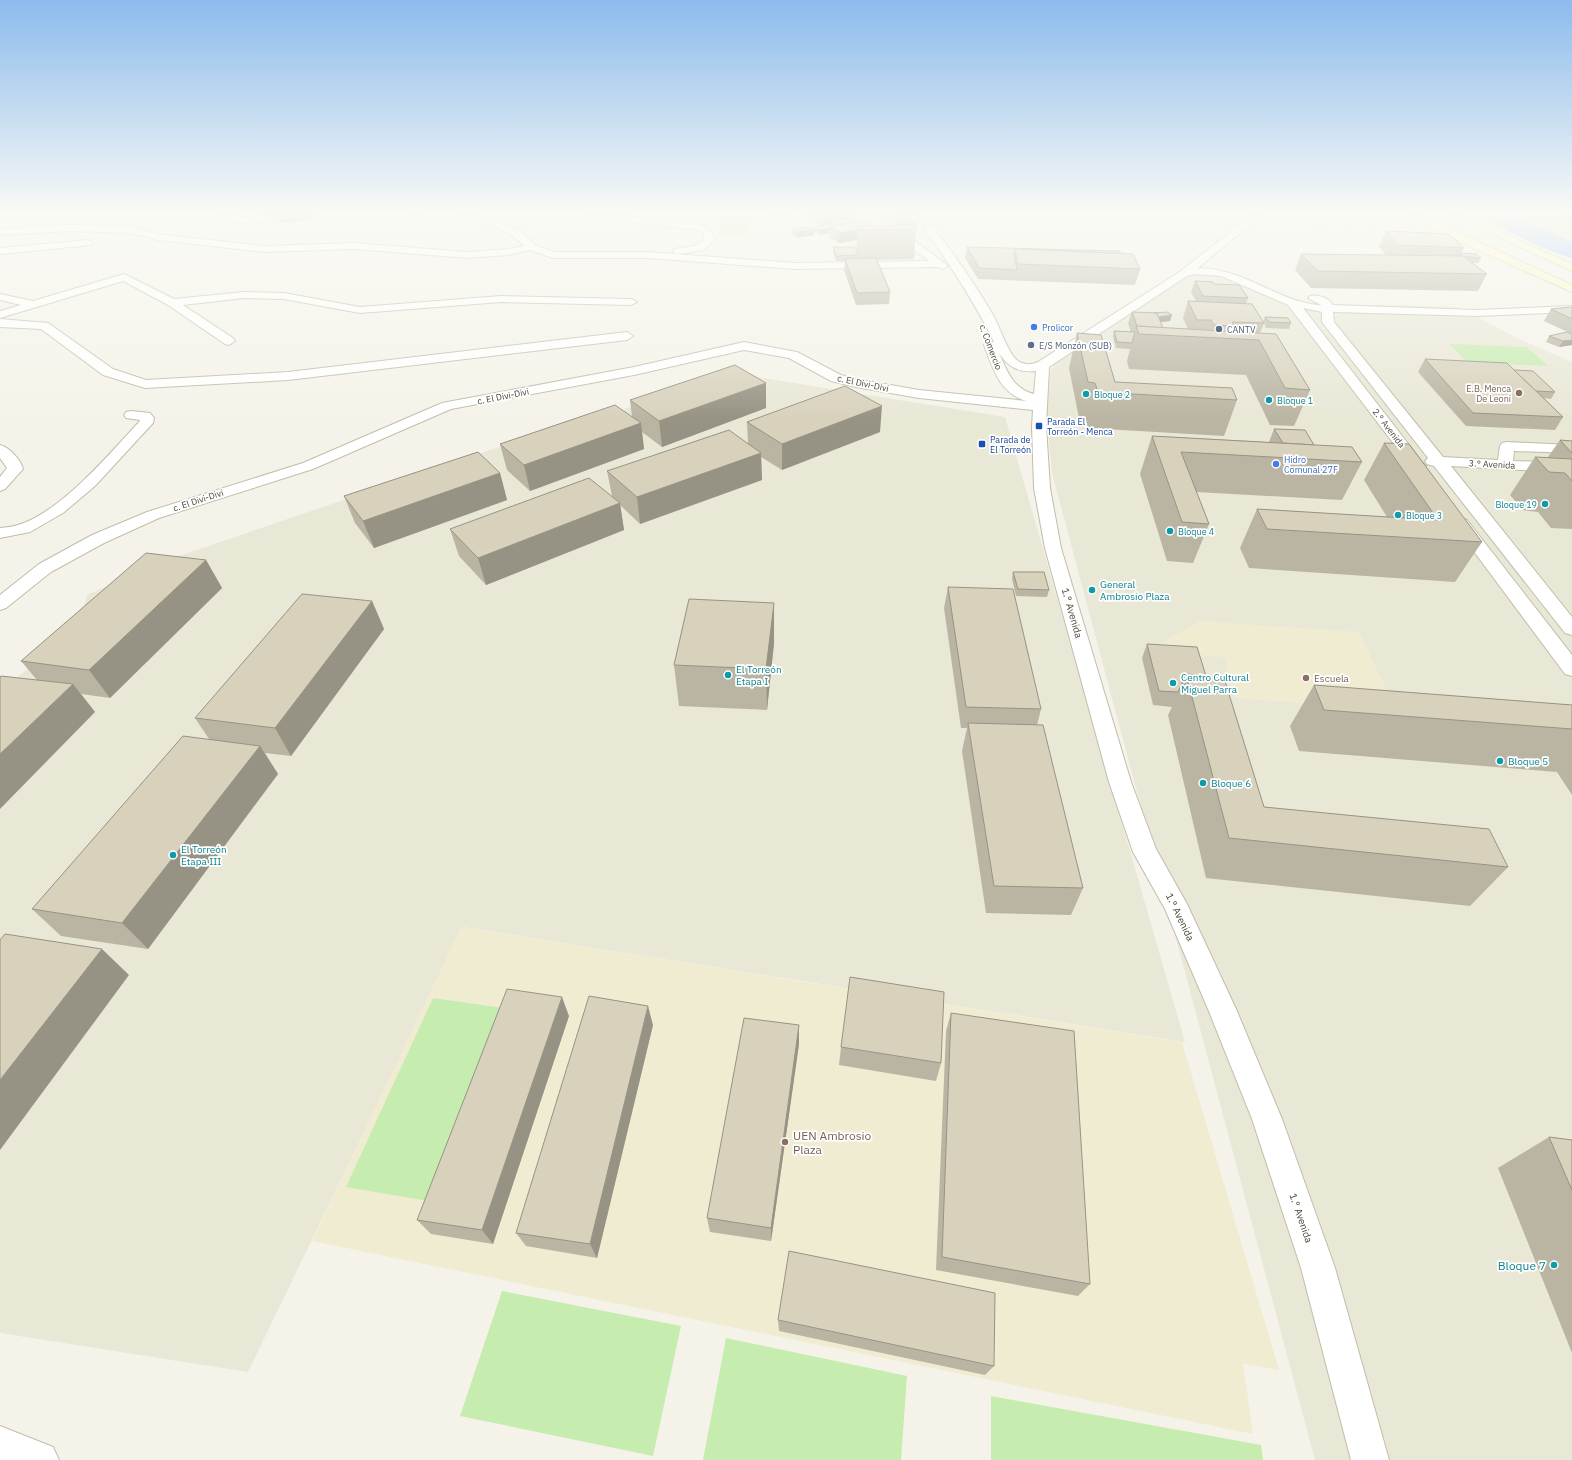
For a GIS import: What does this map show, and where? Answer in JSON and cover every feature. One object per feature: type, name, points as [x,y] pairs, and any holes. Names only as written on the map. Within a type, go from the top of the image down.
[{"type":"main road","points":[[1559,283],[1572,289]]},
{"type":"street","points":[[0,315],[102,283]]},
{"type":"street","points":[[134,283],[172,303],[229,341]]},
{"type":"street","name":"c. Comercio","points":[[959,283],[977,311],[1004,381],[1015,392],[1039,403]]},
{"type":"street","name":"c. Comercio","points":[[967,283],[986,314],[1009,359],[1015,364]]},
{"type":"street","points":[[995,357],[1015,364],[1034,368],[1043,365],[1168,283]]},
{"type":"street","name":"2.° Avenida","points":[[1248,283],[1292,302],[1329,309],[1476,313],[1572,309]]},
{"type":"street","points":[[1271,292],[1314,298],[1455,304],[1572,296]]},
{"type":"street","points":[[172,303],[244,295],[284,296],[360,310],[501,299],[631,302]]},
{"type":"street","points":[[0,297],[32,304]]},
{"type":"street","points":[[1314,298],[1324,301],[1329,309],[1327,316],[1328,322],[1572,629]]},
{"type":"street","name":"2.° Avenida","points":[[1292,302],[1426,477]]},
{"type":"street","points":[[0,323],[44,326],[108,372],[145,384],[288,376],[627,336]]},
{"type":"street","name":"c. El Divi-Divi","points":[[0,604],[45,568],[98,539],[153,515],[228,490],[308,466],[447,406],[634,371],[739,347],[750,346],[793,355],[836,378],[856,383],[919,394],[1039,403]]},
{"type":"street","name":"1.° Avenida","points":[[1043,365],[1039,403],[1042,488],[1053,548],[1120,782],[1145,852],[1178,911],[1222,1009],[1267,1119],[1318,1268],[1370,1460]]},
{"type":"street","points":[[0,533],[22,529],[39,522],[86,485],[146,423],[147,418],[145,416],[131,415]]},
{"type":"street","points":[[1505,465],[1507,446],[1572,449]]},
{"type":"street","points":[[0,449],[14,464],[15,469],[0,486]]},
{"type":"street","name":"3.° Avenida","points":[[1413,460],[1572,468]]},
{"type":"street","points":[[1454,514],[1572,669]]},
{"type":"street","points":[[0,1445],[40,1460]]},
{"type":"shaded area","points":[[1176,283],[1235,283],[1282,300],[1337,315],[1341,311],[1354,307],[1380,305],[1458,307],[1519,339],[1572,362],[1572,1460],[1315,1460],[1052,473],[1045,401],[1045,378],[1059,359]]},
{"type":"shaded area","points":[[739,374],[1005,417],[1185,1042],[463,927],[248,1372],[0,1333],[0,687],[13,680],[47,655],[80,624],[87,595],[156,564],[487,451]]},
{"type":"shaded area","name":"Escuela","points":[[1200,621],[1359,632],[1397,711],[1236,698],[1224,657],[1145,652]]},
{"type":"shaded area","name":"UEN Ambrosio Plaza","points":[[461,927],[1182,1042],[1279,1370],[1243,1364],[1253,1434],[312,1241]]},
{"type":"green space","points":[[1449,344],[1527,347],[1548,366],[1467,362]]},
{"type":"green space","points":[[433,998],[510,1009],[434,1202],[346,1187]]},
{"type":"green space","points":[[502,1291],[681,1326],[653,1456],[460,1416]]},
{"type":"green space","points":[[726,1338],[907,1376],[901,1460],[703,1460]]},
{"type":"green space","points":[[991,1396],[1261,1445],[1263,1460],[991,1460]]},
{"type":"building","points":[[854,283],[886,283],[890,292],[857,293]]},
{"type":"building","points":[[1196,283],[1239,285],[1248,298],[1203,296]]},
{"type":"building","points":[[1188,301],[1252,304],[1264,323],[1232,322],[1234,326],[1214,325],[1211,320],[1197,320]]},
{"type":"building","points":[[1572,307],[1572,319],[1551,309]]},
{"type":"building","points":[[1132,312],[1157,313],[1163,328],[1137,326]]},
{"type":"building","points":[[1167,312],[1172,315],[1158,317],[1157,313],[1154,313]]},
{"type":"building","points":[[1265,317],[1288,318],[1291,323],[1269,322]]},
{"type":"building","points":[[1136,326],[1276,334],[1310,390],[1285,388],[1259,340],[1139,334]]},
{"type":"building","points":[[1114,331],[1135,332],[1132,343],[1117,342]]},
{"type":"building","points":[[1567,332],[1572,334],[1572,340],[1563,341],[1549,336]]},
{"type":"building","points":[[1077,333],[1101,335],[1115,382],[1232,388],[1237,400],[1098,392],[1095,383],[1088,382]]},
{"type":"building","points":[[1425,359],[1507,363],[1563,417],[1473,413]]},
{"type":"building","points":[[735,365],[766,383],[659,421],[630,400]]},
{"type":"building","points":[[1514,370],[1533,371],[1555,392],[1536,391]]},
{"type":"building","points":[[845,386],[882,406],[782,444],[747,422]]},
{"type":"building","points":[[615,405],[641,423],[524,465],[500,444]]},
{"type":"building","points":[[1274,429],[1305,430],[1314,445],[1283,443]]},
{"type":"building","points":[[729,430],[761,453],[637,497],[607,471]]},
{"type":"building","points":[[1152,436],[1352,447],[1362,462],[1181,452],[1209,524],[1182,522]]},
{"type":"building","points":[[1560,440],[1572,441],[1572,453]]},
{"type":"building","points":[[1384,443],[1409,444],[1482,542],[1267,529],[1257,509],[1438,520]]},
{"type":"building","points":[[478,452],[500,473],[363,521],[344,496]]},
{"type":"building","points":[[1535,457],[1572,459],[1572,481],[1565,473],[1549,472]]},
{"type":"building","points":[[589,478],[620,503],[478,558],[450,529]]},
{"type":"building","points":[[146,553],[206,560],[89,670],[21,661]]},
{"type":"building","points":[[1013,572],[1044,572],[1049,590],[1018,589]]},
{"type":"building","points":[[948,587],[1013,589],[1041,709],[966,707]]},
{"type":"building","points":[[302,594],[372,601],[275,728],[195,718]]},
{"type":"building","points":[[689,599],[774,603],[766,669],[674,665]]},
{"type":"building","points":[[1147,644],[1197,647],[1206,676],[1186,674],[1178,692],[1159,691]]},
{"type":"building","points":[[1186,674],[1224,678],[1264,807],[1489,829],[1508,867],[1229,838]]},
{"type":"building","points":[[0,677],[73,684],[0,754]]},
{"type":"building","points":[[1314,685],[1572,705],[1572,729],[1324,710]]},
{"type":"building","points":[[968,723],[1043,725],[1083,888],[994,886]]},
{"type":"building","points":[[183,736],[260,746],[122,923],[32,909]]},
{"type":"building","points":[[5,934],[102,949],[0,1080],[0,940]]},
{"type":"building","points":[[850,977],[944,992],[941,1063],[841,1047]]},
{"type":"building","points":[[507,989],[562,997],[482,1230],[417,1220]]},
{"type":"building","points":[[589,996],[648,1006],[590,1244],[516,1233]]},
{"type":"building","points":[[951,1013],[1074,1031],[1090,1284],[942,1257]]},
{"type":"building","points":[[744,1018],[799,1025],[771,1228],[707,1218]]},
{"type":"building","points":[[1549,1137],[1572,1140],[1572,1190]]},
{"type":"building","points":[[789,1251],[995,1293],[994,1366],[778,1320]]},
{"type":"place","name":"Prolicor","points":[[1034,327]]},
{"type":"place","name":"CANTV","points":[[1219,329]]},
{"type":"place","name":"E/S Monzón (SUB)","points":[[1031,345]]},
{"type":"place","name":"E.B. Menca De Leoni","points":[[1519,393]]},
{"type":"place","name":"Bloque 2","points":[[1086,394]]},
{"type":"place","name":"Bloque 1","points":[[1269,400]]},
{"type":"place","name":"Parada El Torreón - Menca","points":[[1039,426]]},
{"type":"place","name":"Parada de El Torreón","points":[[982,444]]},
{"type":"place","name":"Hidro Comunal 27F","points":[[1276,464]]},
{"type":"place","name":"Bloque 19","points":[[1545,504]]},
{"type":"place","name":"Bloque 3","points":[[1398,515]]},
{"type":"place","name":"Bloque 4","points":[[1170,531]]},
{"type":"place","name":"General Ambrosio Plaza","points":[[1092,590]]},
{"type":"place","name":"El Torreón Etapa I","points":[[728,675]]},
{"type":"place","name":"Escuela","points":[[1306,678]]},
{"type":"place","name":"Centro Cultural Miguel Parra","points":[[1173,683]]},
{"type":"place","name":"Bloque 5","points":[[1500,761]]},
{"type":"place","name":"Bloque 6","points":[[1203,783]]},
{"type":"place","name":"El Torreón Etapa III","points":[[173,855]]},
{"type":"place","name":"UEN Ambrosio Plaza","points":[[785,1142]]},
{"type":"place","name":"Bloque 7","points":[[1554,1265]]}]
